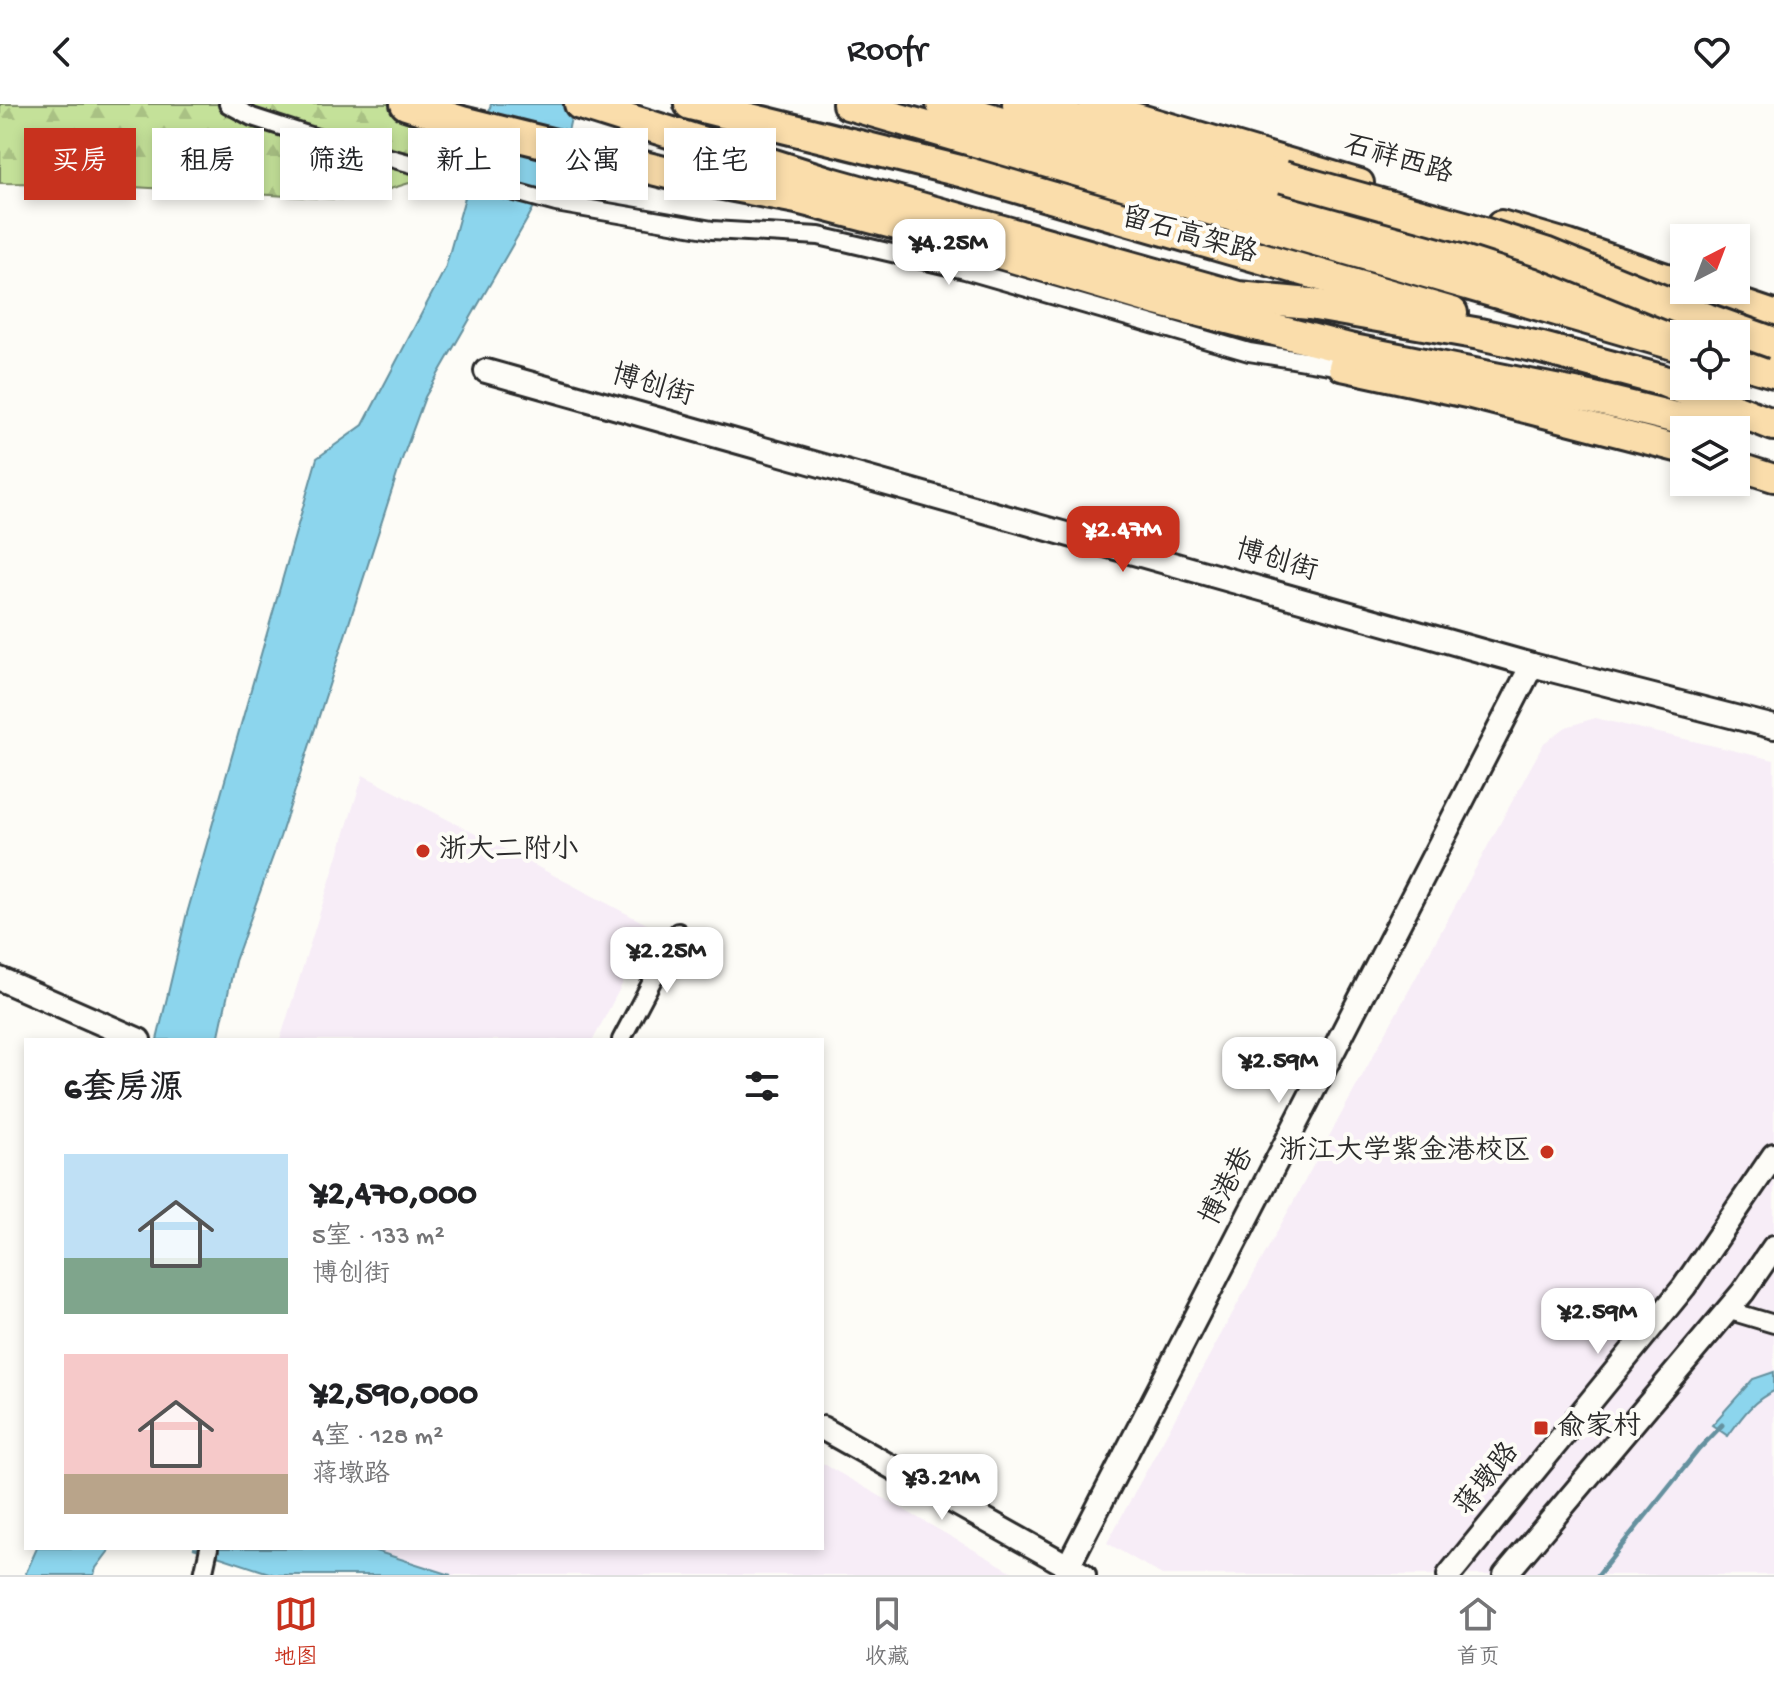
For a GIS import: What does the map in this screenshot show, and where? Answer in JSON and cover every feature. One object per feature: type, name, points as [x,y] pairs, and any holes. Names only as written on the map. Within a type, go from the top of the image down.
[{"type":"highway","points":[[406,104],[462,122],[676,175],[797,198],[935,234],[1153,299],[1353,350],[1468,371],[1670,416]]},
{"type":"highway","points":[[580,104],[831,183],[1238,297],[1310,304],[1538,347],[1661,380],[1774,425]]},
{"type":"highway","name":"留石高架路","points":[[690,104],[964,172],[1670,376]]},
{"type":"highway","name":"留石高架路","points":[[848,104],[1670,343]]},
{"type":"highway","points":[[942,104],[1280,191],[1468,228],[1545,253],[1774,343]]},
{"type":"highway","points":[[1018,104],[1280,191],[1693,321],[1774,332]]},
{"type":"highway","points":[[1153,299],[1342,367]]},
{"type":"highway","points":[[1750,365],[1774,372]]},
{"type":"highway","points":[[1750,399],[1774,406]]},
{"type":"highway","points":[[1750,436],[1774,442]]},
{"type":"main road","name":"石祥西路","points":[[1093,104],[1569,244],[1670,278]]},
{"type":"main road","points":[[1744,304],[1774,314]]},
{"type":"main road","points":[[1342,367],[1467,394],[1670,446]]},
{"type":"main road","points":[[1750,470],[1774,478]]},
{"type":"street","points":[[228,104],[252,117],[320,139],[556,203],[712,230],[819,236],[965,270],[1249,352],[1342,367]]},
{"type":"street","name":"博创街","points":[[486,371],[1532,665],[1774,727]]},
{"type":"street","name":"博港巷","points":[[1076,1571],[1532,665]]},
{"type":"street","points":[[622,1038],[678,932]]},
{"type":"street","points":[[0,979],[133,1037]]},
{"type":"street","name":"蒋墩路","points":[[1449,1575],[1684,1287],[1774,1155]]},
{"type":"street","points":[[1505,1575],[1727,1310],[1774,1247]]},
{"type":"street","points":[[1727,1310],[1774,1324]]},
{"type":"street","points":[[824,1429],[1076,1571]]},
{"type":"shaded area","name":"浙江大学紫金港校区","points":[[1595,718],[1774,760],[1774,1575],[1162,1575],[1107,1543],[1544,743],[1566,727]]},
{"type":"shaded area","name":"浙大二附小","points":[[363,775],[652,927],[594,1038],[281,1038]]},
{"type":"shaded area","points":[[824,1464],[1018,1575],[451,1575],[372,1550],[824,1550]]},
{"type":"green space","points":[[0,104],[442,104],[438,128],[408,128],[408,183],[392,188],[392,128],[280,128],[280,196],[264,195],[264,128],[152,128],[152,188],[136,187],[136,128],[24,128],[24,183],[0,183]]},
{"type":"water","points":[[491,104],[574,104],[569,128],[536,128],[538,200],[425,397],[401,462],[280,837],[235,961],[218,1038],[157,1038],[186,917],[317,458],[363,425],[445,269],[464,200],[520,200],[520,128],[484,128]]},
{"type":"water","points":[[1774,1372],[1774,1391],[1754,1404],[1728,1436],[1712,1425],[1753,1379]]},
{"type":"water","points":[[36,1550],[110,1550],[94,1575],[25,1575]]},
{"type":"water","points":[[199,1550],[372,1550],[451,1575],[275,1575]]},
{"type":"waterway","points":[[1598,1575],[1699,1449],[1722,1425]]},
{"type":"place","name":"浙大二附小","points":[[423,851]]},
{"type":"place","name":"浙江大学紫金港校区","points":[[1547,1152]]},
{"type":"place","name":"俞家村","points":[[1541,1428]]}]
